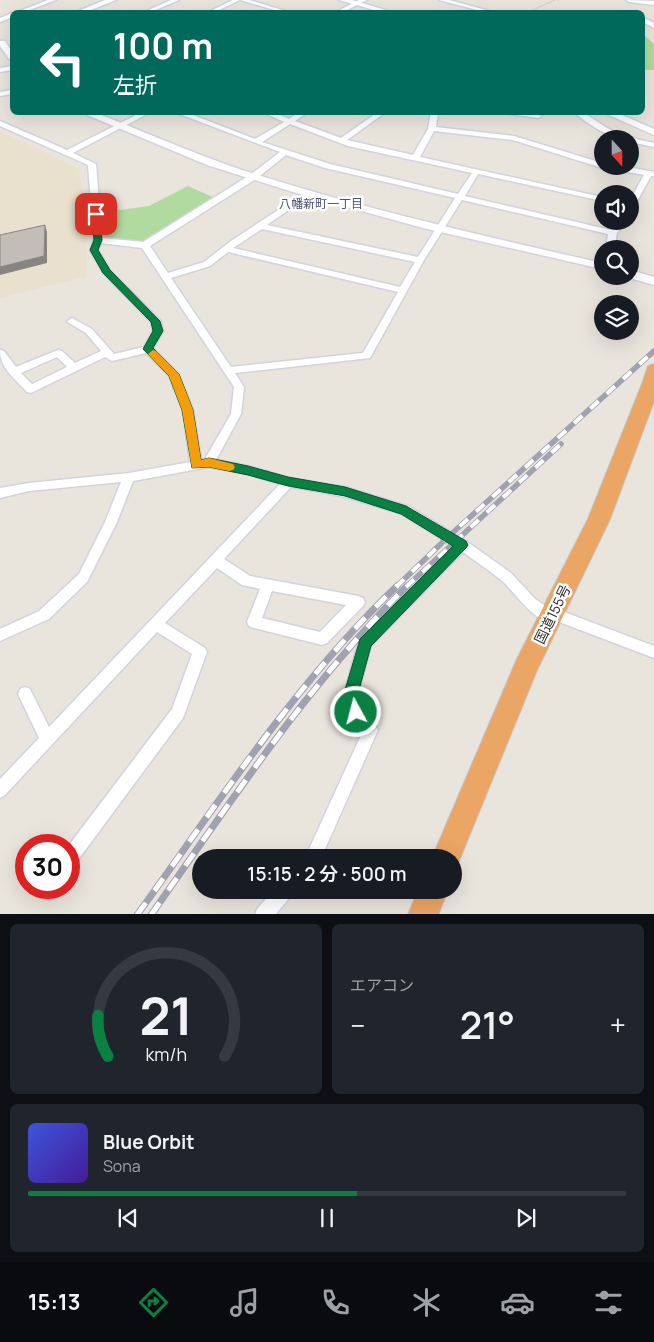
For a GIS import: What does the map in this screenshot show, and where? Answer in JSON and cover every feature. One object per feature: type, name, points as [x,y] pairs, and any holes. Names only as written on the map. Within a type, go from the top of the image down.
[{"type":"highway","name":"国道155号","points":[[450,849],[484,765],[552,613],[599,518],[648,393],[654,370]]},
{"type":"highway","points":[[423,914],[429,899]]},
{"type":"street","points":[[26,10],[53,0]]},
{"type":"street","points":[[87,10],[112,0]]},
{"type":"street","points":[[152,10],[176,0]]},
{"type":"street","points":[[215,10],[238,0]]},
{"type":"street","points":[[243,0],[273,10]]},
{"type":"street","points":[[343,0],[360,2],[382,10]]},
{"type":"street","points":[[442,0],[471,10]]},
{"type":"street","points":[[630,8],[628,0],[654,3]]},
{"type":"street","points":[[344,10],[360,2]]},
{"type":"street","points":[[475,10],[483,4]]},
{"type":"street","points":[[1,42],[10,54]]},
{"type":"street","points":[[91,115],[185,153],[253,177],[307,193],[594,264]]},
{"type":"street","points":[[67,153],[143,115]]},
{"type":"street","points":[[185,115],[256,142],[328,166],[613,233]]},
{"type":"street","points":[[272,115],[341,141],[594,197]]},
{"type":"street","points":[[256,142],[300,115]]},
{"type":"street","points":[[341,141],[379,115]]},
{"type":"street","points":[[416,158],[432,130],[434,115]]},
{"type":"street","points":[[528,115],[538,116]]},
{"type":"street","points":[[581,115],[606,130]]},
{"type":"street","points":[[613,115],[654,132]]},
{"type":"street","points":[[0,124],[92,164],[98,240],[94,250],[106,271],[156,321],[158,331],[148,349],[112,358],[89,331],[72,322]]},
{"type":"street","points":[[432,130],[514,138],[594,163]]},
{"type":"street","points":[[639,141],[654,145]]},
{"type":"street","points":[[98,240],[145,245],[253,177],[286,152]]},
{"type":"street","points":[[230,370],[366,356],[420,260],[476,172]]},
{"type":"street","points":[[639,172],[652,174],[639,193]]},
{"type":"street","points":[[166,277],[207,264],[307,193]]},
{"type":"street","points":[[260,226],[420,260]]},
{"type":"street","points":[[612,240],[615,230]]},
{"type":"street","points":[[145,245],[230,370],[239,387],[236,414],[209,463]]},
{"type":"street","points":[[226,249],[403,290]]},
{"type":"street","points":[[639,277],[654,281]]},
{"type":"street","points":[[148,349],[173,374],[188,410],[196,465]]},
{"type":"street","points":[[0,353],[14,372],[31,389],[107,352]]},
{"type":"street","points":[[14,372],[58,353],[74,368]]},
{"type":"street","points":[[0,493],[29,487],[129,477],[209,463],[248,470],[288,482],[345,492],[406,510],[462,545],[507,577],[530,603],[550,616],[552,613],[654,652]]},
{"type":"street","points":[[0,635],[44,615],[82,578],[111,522],[129,477]]},
{"type":"street","points":[[0,790],[288,482]]},
{"type":"street","points":[[317,849],[370,730],[356,712],[352,690],[365,643],[462,545]]},
{"type":"street","points":[[215,560],[247,581],[358,602],[322,639],[254,622],[268,585]]},
{"type":"street","points":[[80,843],[178,713],[200,652],[156,624]]},
{"type":"street","points":[[25,694],[47,739]]},
{"type":"street","points":[[263,914],[277,899]]},
{"type":"path","points":[[532,10],[555,0]]},
{"type":"shaded area","points":[[0,131],[79,169],[86,227],[87,276],[0,298]]},
{"type":"green space","points":[[645,36],[654,44],[654,70],[645,70]]},
{"type":"green space","points":[[188,186],[217,199],[145,245],[98,240],[95,202],[120,210],[149,206]]},
{"type":"building","points":[[45,225],[44,256],[0,267],[0,235]]},
{"type":"railway","points":[[396,587],[448,537],[654,351]]},
{"type":"railway","points":[[406,587],[561,444]]},
{"type":"railway","points":[[138,914],[292,702],[360,623],[396,587]]},
{"type":"railway","points":[[152,914],[272,744],[336,663],[406,587]]},
{"type":"slow traffic","points":[[153,354],[173,374],[188,410],[196,465],[209,463],[229,467]]},
{"type":"district","name":"八幡新町一丁目","points":[[321,203]]},
{"type":"route","points":[[96,214],[98,240],[94,250],[106,271],[156,321],[158,331],[148,349],[173,374],[188,410],[196,465],[209,463],[248,470],[288,482],[345,492],[406,510],[462,545],[365,643],[352,690],[356,712]]}]
